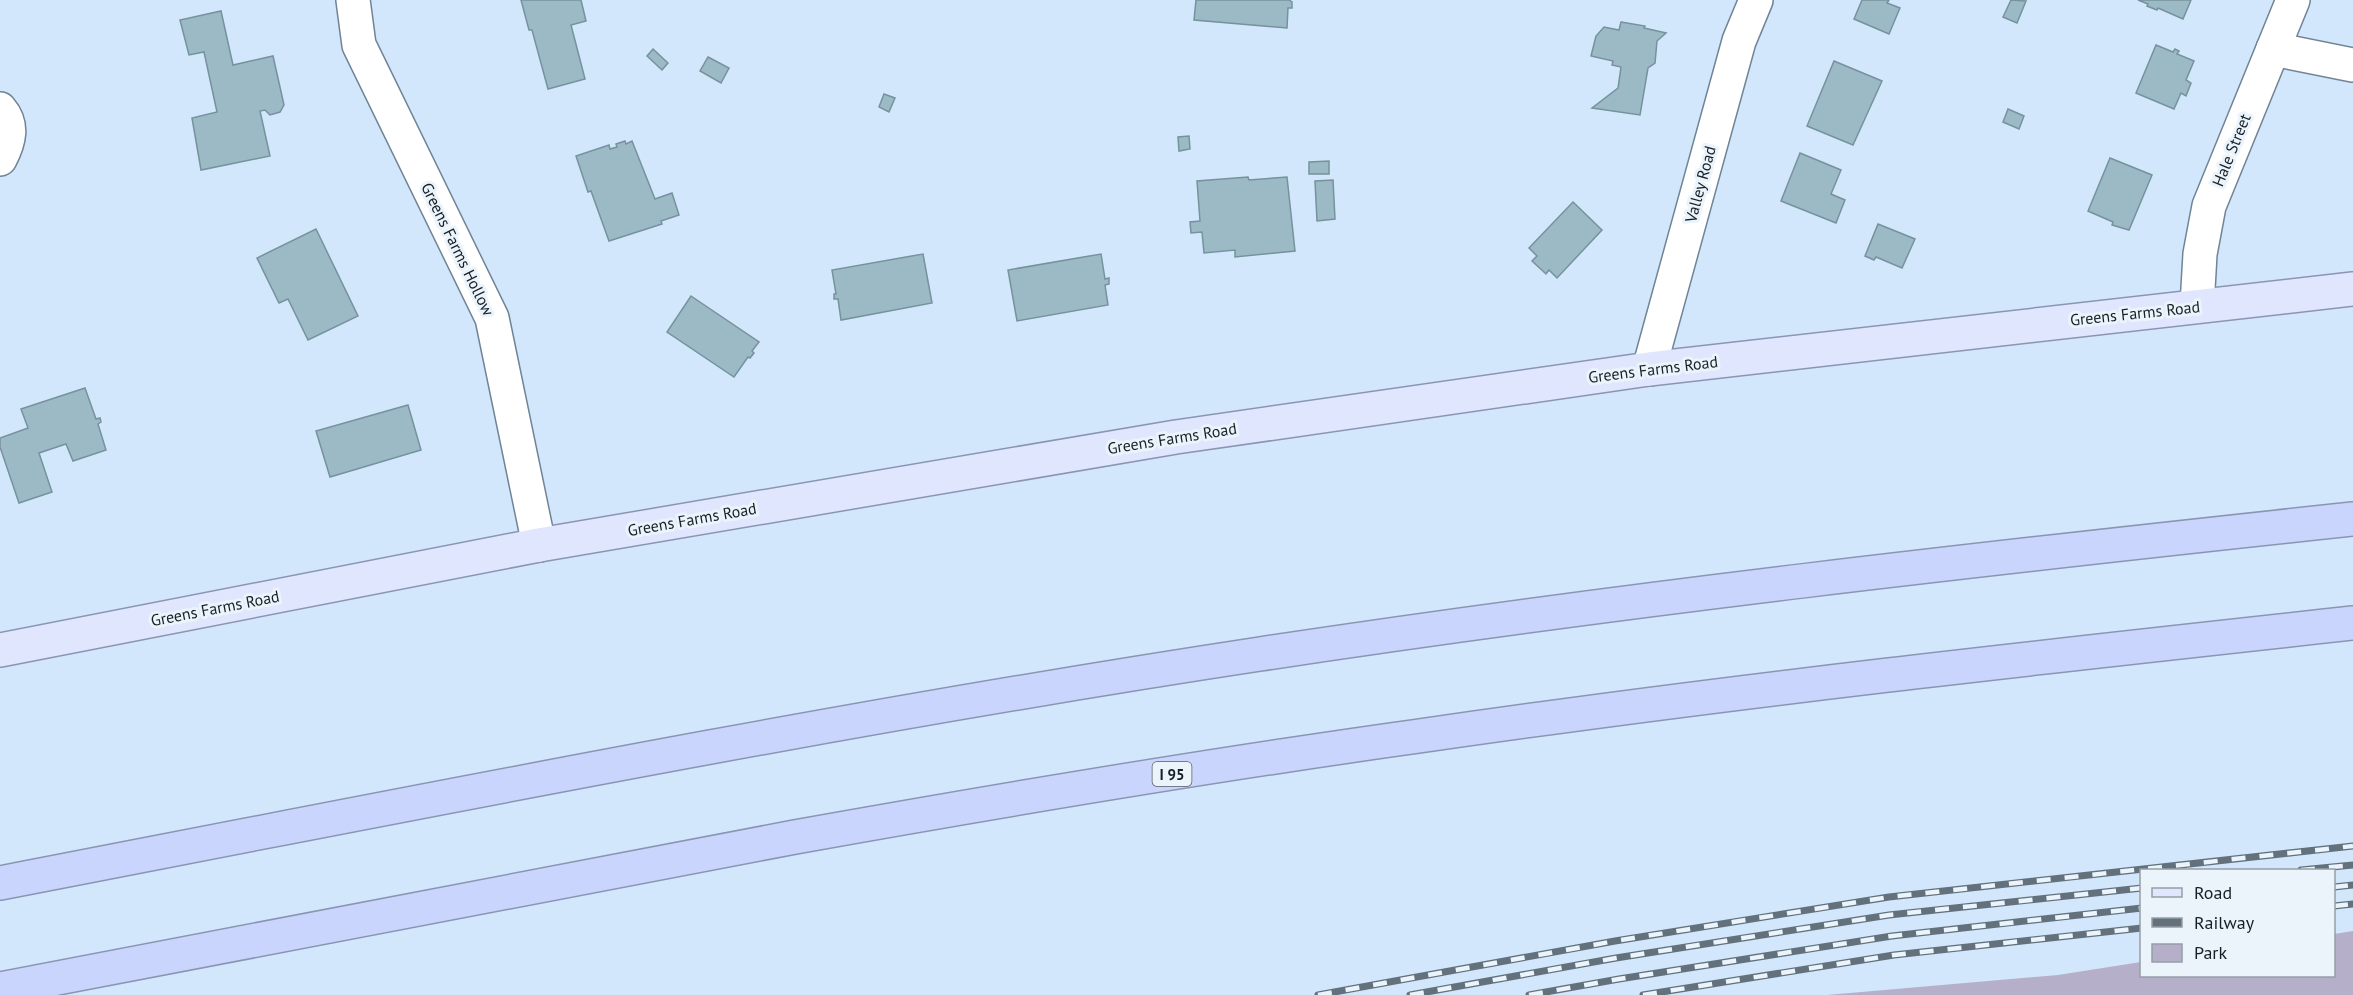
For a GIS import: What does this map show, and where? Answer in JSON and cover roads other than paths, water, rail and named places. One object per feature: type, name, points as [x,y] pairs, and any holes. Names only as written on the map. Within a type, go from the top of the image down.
[{"type":"highway","points":[[0,883],[512,784],[870,718],[1260,654],[1601,606],[1887,570],[2353,519]]},
{"type":"highway","name":"I 95","points":[[0,989],[548,882],[817,833],[1032,796],[1394,739],[1794,686],[2353,623]]},
{"type":"main road","name":"Greens Farms Road","points":[[0,650],[539,545],[1176,437],[1649,369],[2353,290]]},
{"type":"street","name":"Greens Farms Hollow","points":[[353,0],[359,45],[492,318],[539,545]]},
{"type":"street","name":"Valley Road","points":[[1649,369],[1739,40],[1756,0]]},
{"type":"street","name":"Hale Street","points":[[2197,306],[2200,254],[2209,206],[2293,0]]},
{"type":"street","points":[[2273,49],[2353,65]]},
{"type":"street","points":[[0,109],[5,114],[10,128],[7,145],[0,159]]},
{"type":"railway","points":[[2144,869],[2353,846]]},
{"type":"railway","points":[[2311,869],[2353,865]]},
{"type":"railway","points":[[1318,995],[1615,941],[1889,897],[2140,869]]},
{"type":"railway","points":[[2335,887],[2353,885]]},
{"type":"railway","points":[[1410,995],[1616,958],[1889,915],[2140,888]]},
{"type":"railway","points":[[2335,906],[2353,904]]},
{"type":"railway","points":[[1529,995],[1892,936],[2140,908]]},
{"type":"railway","points":[[1643,995],[1894,955],[2140,928]]}]
